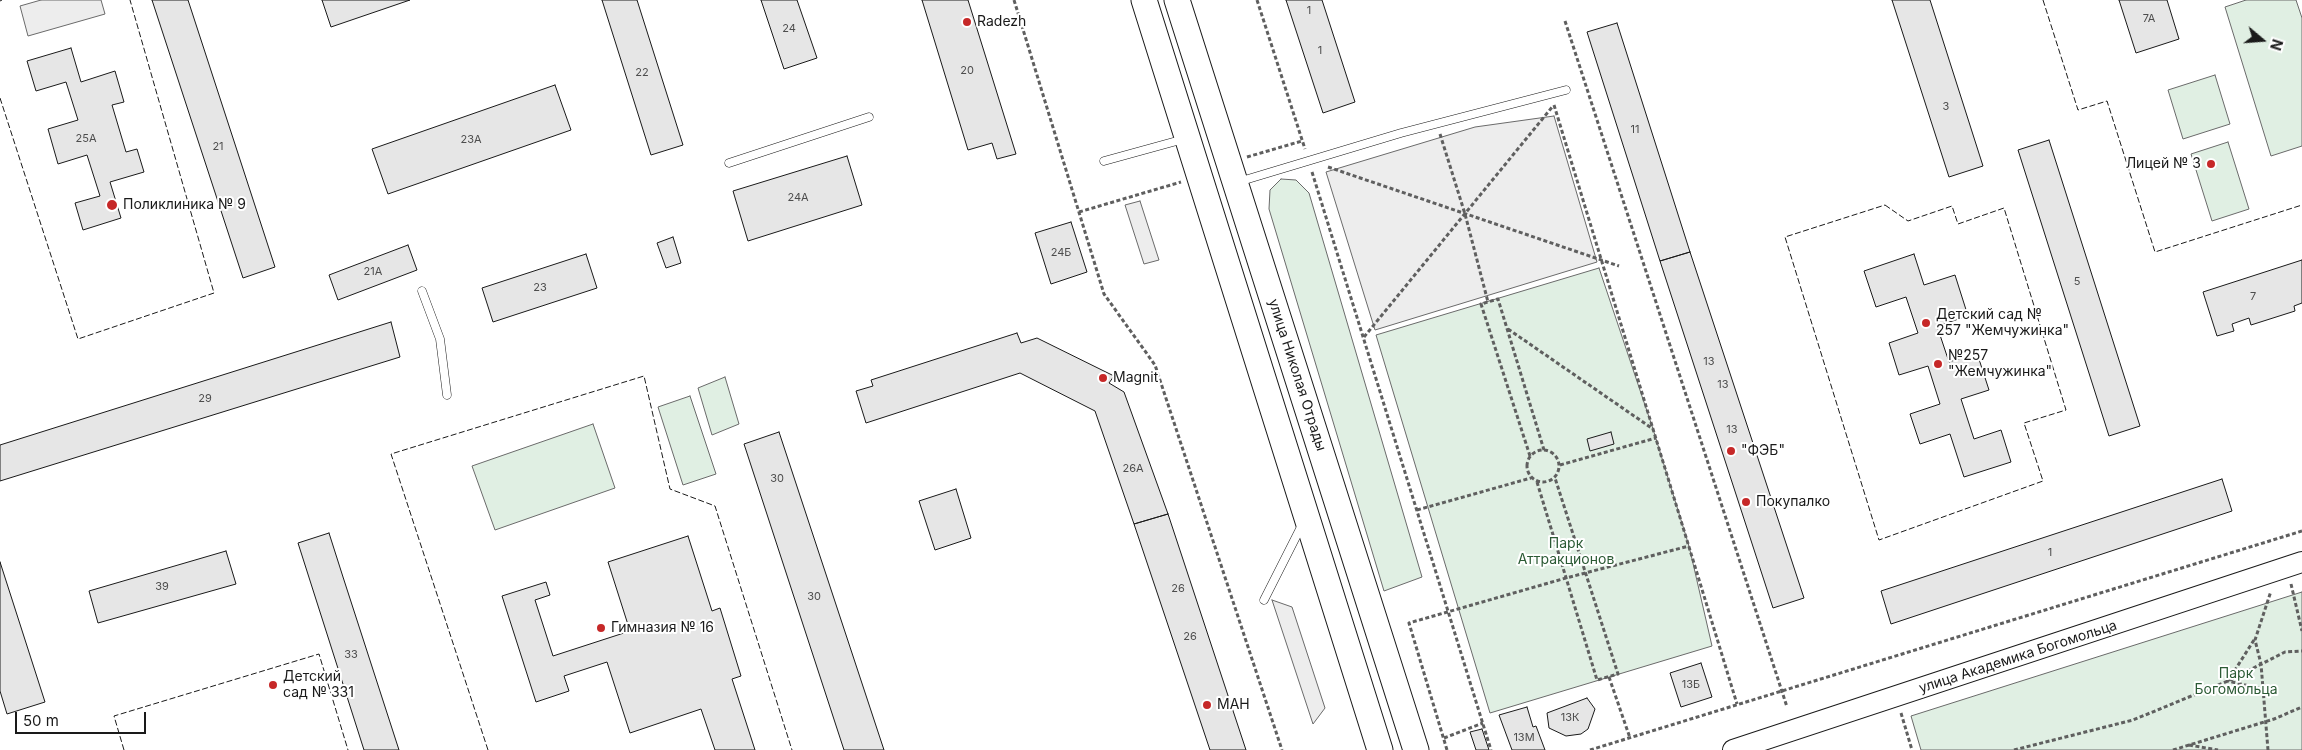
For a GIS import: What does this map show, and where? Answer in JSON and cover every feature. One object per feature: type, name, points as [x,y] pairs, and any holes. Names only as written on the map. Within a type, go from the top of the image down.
[{"type":"main road","points":[[1144,0],[1380,750]]},
{"type":"main road","name":"улица Николая Отрады","points":[[1177,0],[1239,171],[1416,750]]},
{"type":"street","name":"улица Академика Богомольца","points":[[1733,750],[2302,562]]},
{"type":"lane","points":[[1239,171],[1308,161],[1566,90]]},
{"type":"lane","points":[[728,163],[870,117]]},
{"type":"lane","points":[[1104,162],[1188,138]]},
{"type":"lane","points":[[422,291],[440,340],[447,395]]},
{"type":"lane","points":[[1264,600],[1307,516]]},
{"type":"path","points":[[1014,0],[1104,294],[1155,365],[1282,750]]},
{"type":"path","points":[[1257,0],[1491,750]]},
{"type":"path","points":[[1565,21],[1787,707]]},
{"type":"path","points":[[1364,338],[1566,90]]},
{"type":"path","points":[[1554,105],[1737,704]]},
{"type":"path","points":[[1437,124],[1465,214],[1488,302]]},
{"type":"path","points":[[1239,171],[1302,141]]},
{"type":"path","points":[[1308,161],[1619,266]]},
{"type":"path","points":[[1079,212],[1182,182]]},
{"type":"path","points":[[1530,456],[1481,304],[1498,299],[1544,450]]},
{"type":"path","points":[[1507,328],[1653,429]]},
{"type":"path","points":[[1560,465],[1656,438]]},
{"type":"path","points":[[1555,478],[1544,483],[1537,482],[1531,478],[1527,471],[1527,463],[1530,456],[1536,451],[1544,450],[1552,452],[1560,465]]},
{"type":"path","points":[[1537,482],[1597,680],[1618,674],[1555,478],[1560,465]]},
{"type":"path","points":[[1417,510],[1531,478]]},
{"type":"path","points":[[1590,750],[2302,531]]},
{"type":"path","points":[[1447,750],[1409,623],[1566,578],[1689,546]]},
{"type":"path","points":[[2290,584],[2302,632]]},
{"type":"path","points":[[2228,681],[2255,640],[2271,590]]},
{"type":"path","points":[[2255,640],[2261,664],[2264,721],[2268,750]]},
{"type":"path","points":[[2014,750],[2133,720],[2228,681],[2285,652],[2302,651]]},
{"type":"path","points":[[1609,677],[1630,738]]},
{"type":"path","points":[[2228,681],[2262,689]]},
{"type":"path","points":[[2173,750],[2302,707]]},
{"type":"path","points":[[1900,710],[1912,750]]},
{"type":"path","points":[[1444,738],[1483,722]]},
{"type":"path","points":[[2187,745],[2218,750]]},
{"type":"green space","points":[[2246,0],[2296,0],[2302,18],[2302,146],[2271,156],[2225,7]]},
{"type":"green space","points":[[2215,75],[2230,124],[2183,139],[2168,90]]},
{"type":"green space","points":[[2228,142],[2249,209],[2212,221],[2191,154]]},
{"type":"green space","points":[[1281,179],[1296,180],[1309,193],[1422,577],[1384,591],[1269,209],[1270,190]]},
{"type":"green space","name":"Парк Аттракционов","points":[[1599,268],[1653,429],[1689,546],[1712,646],[1490,713],[1376,335]]},
{"type":"green space","points":[[725,377],[739,424],[712,435],[698,388]]},
{"type":"green space","points":[[690,396],[716,474],[683,485],[658,407]]},
{"type":"green space","points":[[593,424],[615,488],[495,530],[472,466]]},
{"type":"green space","name":"Парк Богомольца","points":[[2302,592],[2302,750],[1921,750],[1911,716]]},
{"type":"shaded area","points":[[41,0],[101,0],[105,14],[28,36],[20,6]]},
{"type":"shaded area","points":[[1554,116],[1597,262],[1375,330],[1326,172],[1475,127]]},
{"type":"shaded area","points":[[1140,201],[1159,260],[1144,264],[1125,205]]},
{"type":"shaded area","points":[[1272,600],[1292,607],[1325,708],[1313,724]]},
{"type":"building","points":[[152,0],[188,0],[275,267],[243,278]]},
{"type":"building","points":[[322,0],[410,0],[331,27]]},
{"type":"building","points":[[602,0],[637,0],[683,145],[651,155]]},
{"type":"building","points":[[761,0],[797,0],[817,58],[784,69]]},
{"type":"building","points":[[922,0],[968,0],[1016,154],[997,159],[992,143],[968,150]]},
{"type":"building","points":[[1286,0],[1322,0],[1355,102],[1323,113]]},
{"type":"building","points":[[1892,0],[1930,0],[1983,166],[1949,177]]},
{"type":"building","points":[[2119,0],[2167,0],[2179,39],[2136,53]]},
{"type":"building","points":[[1617,23],[1690,252],[1660,261],[1587,32]]},
{"type":"building","points":[[71,48],[81,82],[115,71],[124,102],[112,105],[126,152],[137,149],[144,172],[110,182],[121,218],[83,230],[75,203],[100,196],[87,155],[58,164],[48,129],[78,120],[66,82],[36,91],[27,61]]},
{"type":"building","points":[[555,85],[571,130],[388,194],[372,149]]},
{"type":"building","points":[[2049,140],[2140,426],[2109,436],[2018,150]]},
{"type":"building","points":[[847,156],[862,205],[748,241],[733,191]]},
{"type":"building","points":[[1071,222],[1087,272],[1051,284],[1035,233]]},
{"type":"building","points":[[673,237],[681,263],[666,268],[657,243]]},
{"type":"building","points":[[408,245],[417,270],[338,300],[329,275]]},
{"type":"building","points":[[1690,252],[1804,598],[1773,608],[1660,261]]},
{"type":"building","points":[[586,254],[597,288],[493,322],[482,288]]},
{"type":"building","name":"№257 \"Жемчужинка\"","points":[[1914,254],[1924,285],[1955,275],[1968,316],[1937,326],[1949,362],[1977,353],[1989,390],[1961,399],[1974,439],[2001,430],[2011,462],[1964,477],[1950,434],[1920,444],[1910,414],[1940,404],[1928,366],[1899,375],[1889,343],[1918,333],[1906,297],[1876,307],[1864,271]]},
{"type":"building","points":[[2302,260],[2302,303],[2294,306],[2295,311],[2251,325],[2249,318],[2232,324],[2234,331],[2217,336],[2203,292]]},
{"type":"building","points":[[391,322],[400,357],[0,481],[0,445]]},
{"type":"building","points":[[1017,333],[1021,343],[1037,338],[1114,376],[1109,383],[1124,392],[1168,514],[1134,524],[1095,411],[1020,373],[866,423],[856,391],[873,386],[871,380]]},
{"type":"building","points":[[779,432],[884,750],[844,750],[744,444]]},
{"type":"building","points":[[1611,432],[1614,444],[1590,451],[1587,439]]},
{"type":"building","points":[[2222,479],[2232,511],[1891,624],[1881,591]]},
{"type":"building","points":[[956,489],[971,538],[935,550],[919,501]]},
{"type":"building","points":[[1168,514],[1246,750],[1210,750],[1134,524]]},
{"type":"building","points":[[329,533],[399,750],[364,750],[298,543]]},
{"type":"building","points":[[688,536],[712,611],[720,608],[741,676],[732,679],[755,750],[715,750],[701,709],[630,733],[607,662],[564,676],[569,691],[536,702],[502,596],[546,582],[550,595],[535,600],[553,656],[630,631],[608,562]]},
{"type":"building","points":[[226,551],[236,584],[98,623],[89,591]]},
{"type":"building","points":[[0,562],[45,702],[7,714],[0,691]]},
{"type":"building","points":[[1701,663],[1712,697],[1681,707],[1670,673]]},
{"type":"building","points":[[1587,698],[1595,709],[1588,729],[1581,734],[1566,736],[1549,728],[1547,713]]},
{"type":"building","points":[[1527,707],[1533,727],[1536,726],[1545,750],[1512,750],[1499,715]]},
{"type":"building","points":[[1482,729],[1489,750],[1476,750],[1470,732]]},
{"type":"fence","points":[[0,98],[78,339],[214,293],[130,0]]},
{"type":"fence","points":[[2043,0],[2078,110],[2107,101],[2155,252],[2302,205]]},
{"type":"fence","points":[[1885,205],[1908,221],[1952,206],[1958,224],[2004,208],[2066,410],[2024,423],[2043,481],[1879,540],[1785,237],[1885,205]]},
{"type":"fence","points":[[488,750],[391,454],[644,376],[670,489],[715,506],[792,750]]},
{"type":"fence","points":[[124,750],[114,716],[319,654],[348,750]]},
{"type":"place","name":"Radezh","points":[[967,22]]},
{"type":"place","name":"Лицей № 3","points":[[2211,164]]},
{"type":"place","name":"Поликлиника № 9","points":[[112,205]]},
{"type":"place","name":"Детский сад № 257 \"Жемчужинка\"","points":[[1926,323]]},
{"type":"place","name":"№257 \"Жемчужинка\"","points":[[1938,364]]},
{"type":"place","name":"Magnit","points":[[1103,378]]},
{"type":"place","name":"\"ФЭБ\"","points":[[1731,451]]},
{"type":"place","name":"Покупалко","points":[[1746,502]]},
{"type":"place","name":"Гимназия № 16","points":[[601,628]]},
{"type":"place","name":"Детский сад № 331","points":[[273,685]]},
{"type":"place","name":"МАН","points":[[1207,705]]}]
